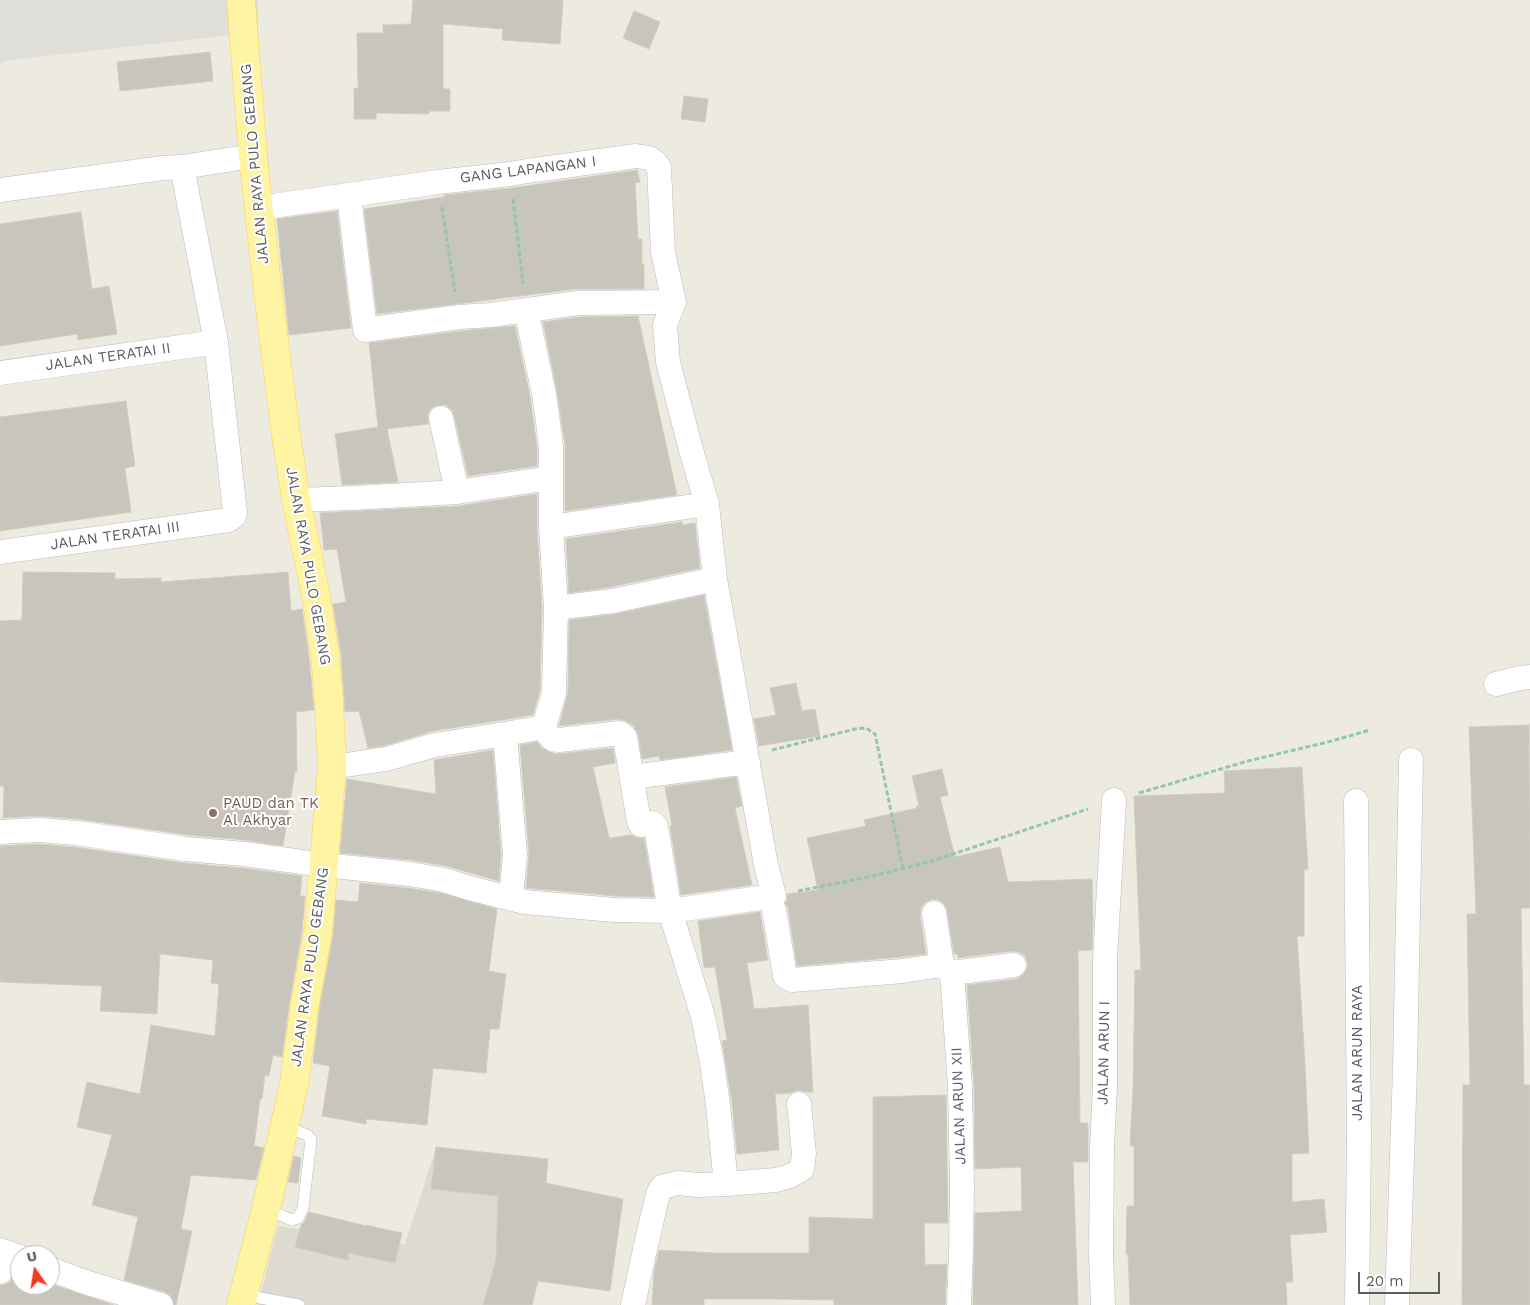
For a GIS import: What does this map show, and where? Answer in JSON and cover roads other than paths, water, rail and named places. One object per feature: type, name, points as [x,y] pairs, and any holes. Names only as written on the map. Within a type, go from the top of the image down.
[{"type":"main road","name":"JALAN RAYA PULO GEBANG","points":[[240,0],[253,156],[267,284],[296,500],[316,595],[329,700],[332,767],[318,933],[302,1022],[294,1084],[266,1209],[242,1298]]},
{"type":"street","points":[[0,190],[253,156]]},
{"type":"street","name":"GANG LAPANGAN I","points":[[259,208],[636,156],[649,158],[659,168],[663,252],[674,302]]},
{"type":"street","points":[[182,167],[216,342]]},
{"type":"street","points":[[349,195],[365,330],[578,303],[674,302],[665,325],[668,362],[707,504],[715,579],[774,903],[785,976],[792,980],[1014,965]]},
{"type":"street","points":[[526,310],[545,403],[550,447],[551,527],[556,608],[554,693],[544,727],[552,739],[559,740],[620,733],[625,737],[639,822],[641,825],[651,823],[656,827],[670,911],[704,1021],[718,1105],[726,1184]]},
{"type":"street","name":"JALAN TERATAI II","points":[[0,372],[216,342]]},
{"type":"street","name":"JALAN TERATAI III","points":[[0,552],[229,520],[234,516],[216,342]]},
{"type":"street","points":[[441,418],[457,492]]},
{"type":"street","points":[[296,500],[457,492],[551,478]]},
{"type":"street","points":[[551,527],[707,504]]},
{"type":"street","points":[[556,608],[613,601],[715,579]]},
{"type":"street","points":[[1496,684],[1530,677]]},
{"type":"street","points":[[332,767],[386,759],[435,745],[544,727]]},
{"type":"street","points":[[505,734],[515,855],[511,898]]},
{"type":"street","points":[[632,777],[747,759]]},
{"type":"street","points":[[1397,1305],[1405,1078],[1411,760]]},
{"type":"street","name":"JALAN ARUN I","points":[[1103,1305],[1101,1253],[1102,1147],[1105,1088],[1105,959],[1114,800]]},
{"type":"street","name":"JALAN ARUN RAYA","points":[[1356,801],[1359,1126],[1357,1305]]},
{"type":"street","points":[[0,832],[39,830],[76,833],[186,849],[379,870],[429,877],[525,902],[578,907],[670,911],[774,903]]},
{"type":"street","name":"JALAN ARUN XII","points":[[934,913],[947,969],[962,1126],[962,1251],[959,1305]]},
{"type":"street","points":[[633,1305],[658,1194],[662,1188],[678,1183],[697,1185],[776,1180],[790,1176],[802,1169],[804,1154],[799,1104]]},
{"type":"street","points":[[60,1273],[161,1305]]},
{"type":"lane","points":[[266,1209],[292,1220],[298,1218],[303,1208],[311,1140],[307,1135],[285,1126]]},
{"type":"lane","points":[[242,1298],[260,1298],[299,1305]]},
{"type":"place","name":"PAUD dan TK Al Akhyar","points":[[213,813]]}]
